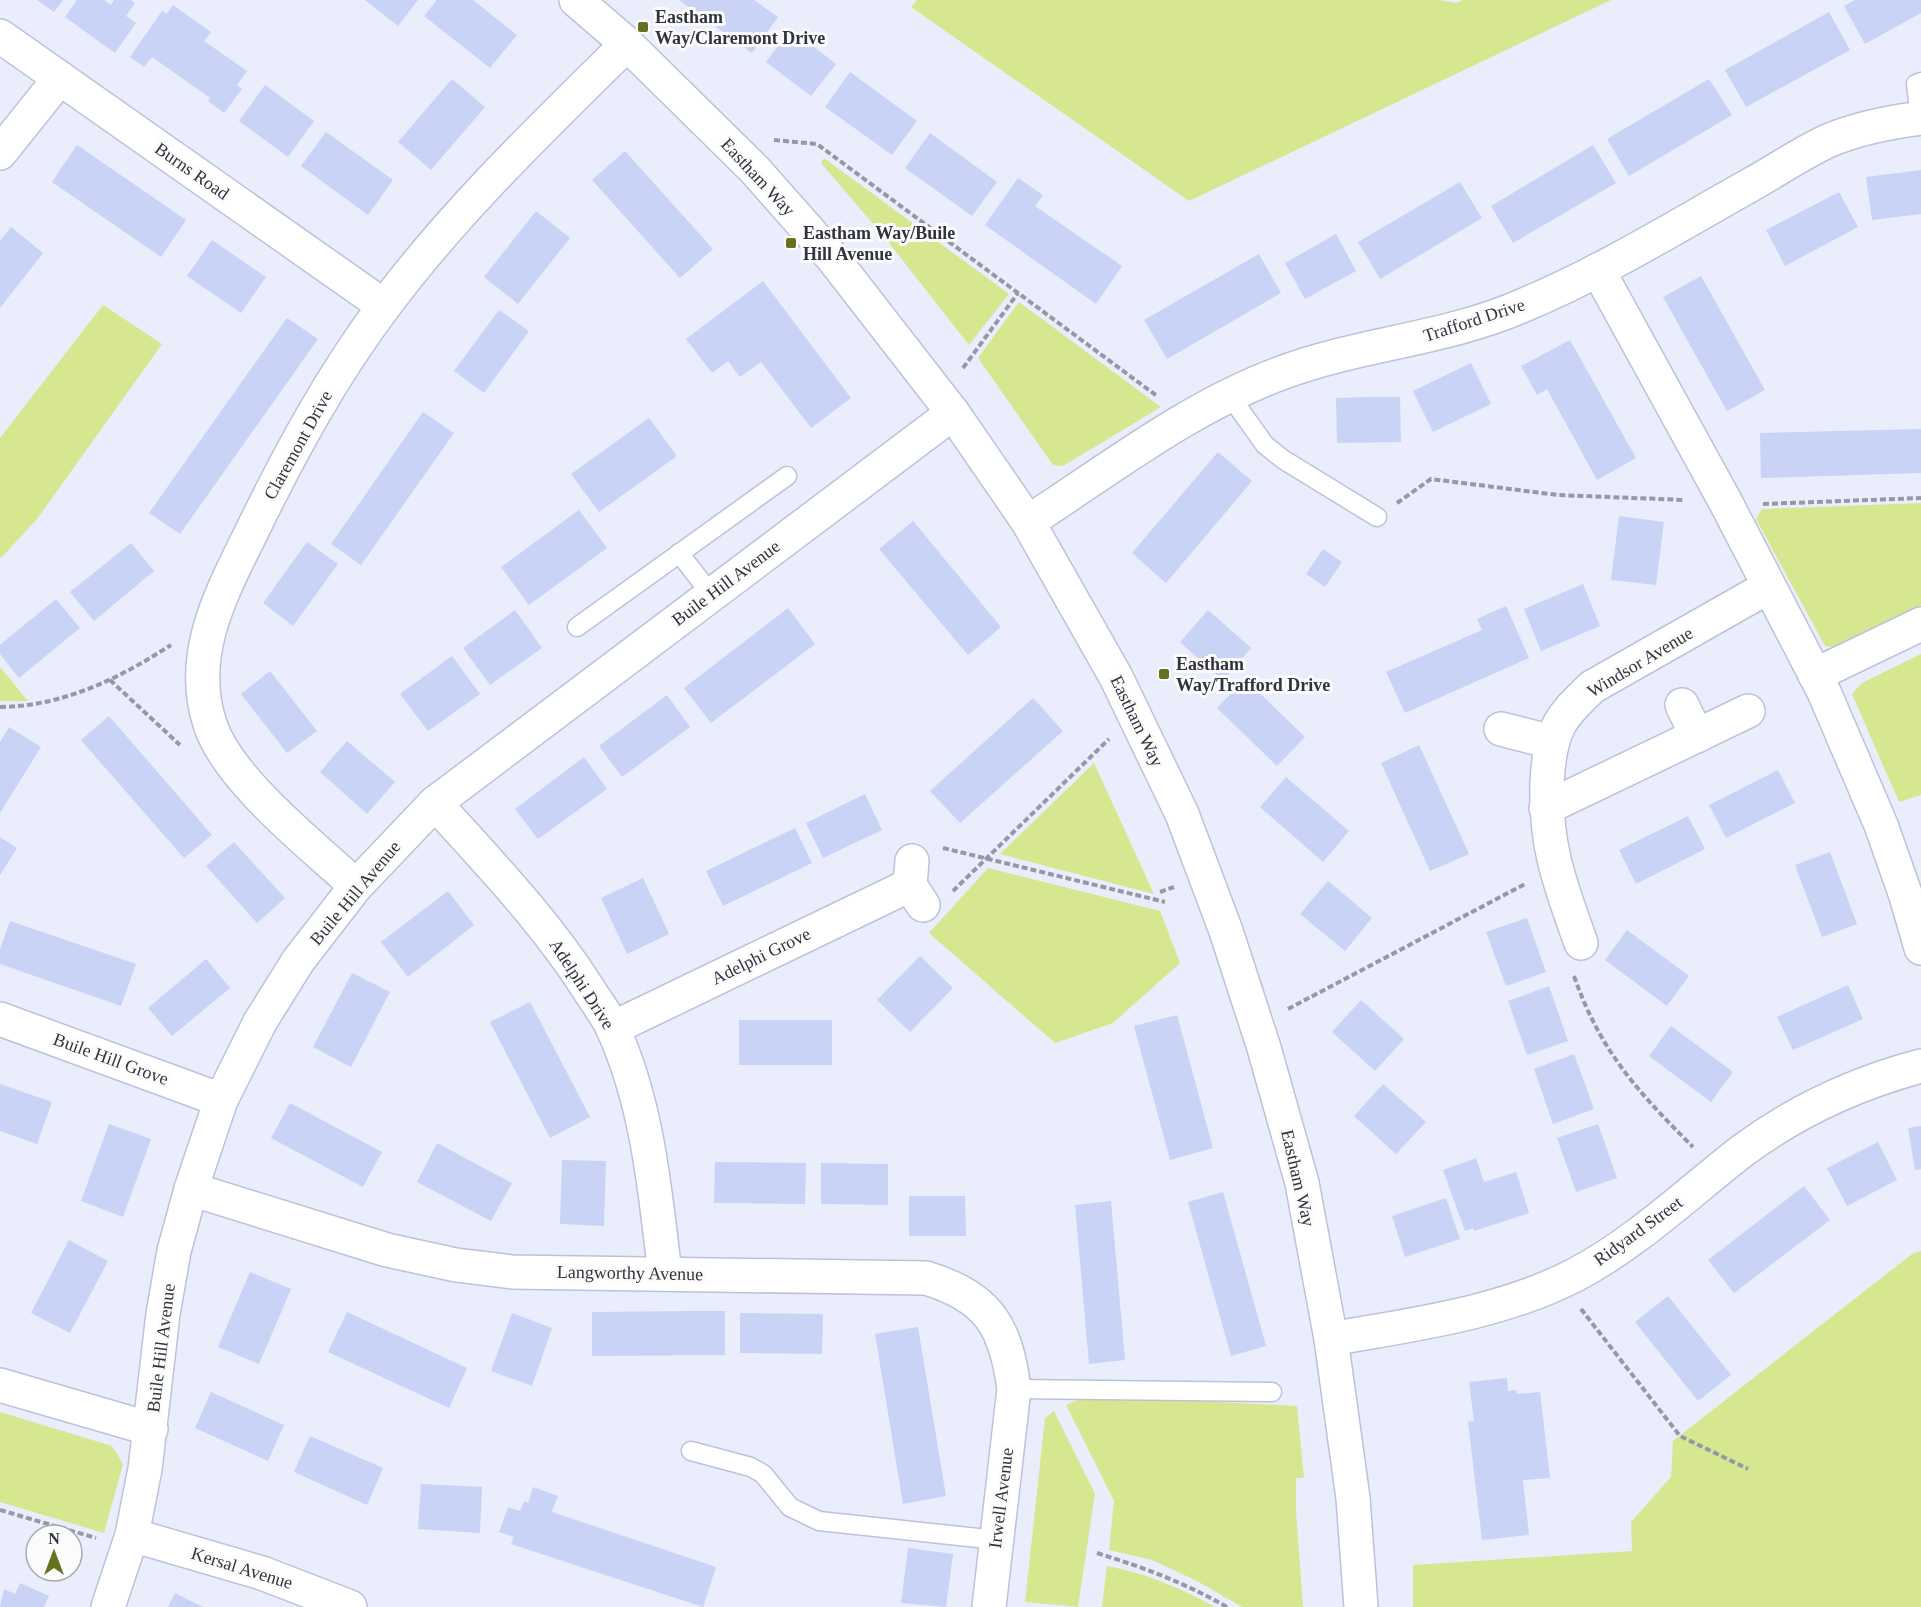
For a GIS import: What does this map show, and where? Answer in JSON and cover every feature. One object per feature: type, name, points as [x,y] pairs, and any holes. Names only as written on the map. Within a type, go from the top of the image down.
[{"type":"street","name":"Eastham Way","points":[[576,0],[627,44],[720,136],[831,256],[947,406],[1028,522],[1116,677],[1182,814],[1226,931],[1257,1025],[1302,1184],[1331,1339],[1353,1498],[1361,1607]]},
{"type":"street","name":"Burns Road","points":[[0,36],[384,306]]},
{"type":"street","name":"Claremont Drive","points":[[356,886],[244,781],[225,758],[210,725],[204,698],[201,668],[206,634],[224,588],[285,463],[384,306],[458,216],[627,44]]},
{"type":"street","points":[[0,153],[60,78]]},
{"type":"street","name":"Trafford Drive","points":[[1028,522],[1189,419],[1230,396],[1284,372],[1342,355],[1447,333],[1489,319],[1598,270],[1830,140],[1874,126],[1921,118]]},
{"type":"street","points":[[1598,270],[1725,501],[1851,750],[1881,825],[1906,896],[1921,948]]},
{"type":"street","name":"Buile Hill Avenue","points":[[108,1607],[130,1541],[151,1429],[163,1314],[174,1251],[191,1189],[221,1100],[260,1022],[298,962],[356,886],[435,803],[711,594],[947,406]]},
{"type":"street","name":"Windsor Avenue","points":[[1581,943],[1555,868],[1548,835],[1546,808],[1552,742],[1560,724],[1573,705],[1592,687],[1768,587]]},
{"type":"street","points":[[1815,675],[1921,624]]},
{"type":"street","points":[[1682,705],[1697,736]]},
{"type":"street","points":[[1546,808],[1748,711]]},
{"type":"street","points":[[1501,729],[1552,742]]},
{"type":"street","name":"Adelphi Drive","points":[[435,803],[510,886],[570,960],[613,1028],[643,1121],[652,1164],[665,1274]]},
{"type":"street","name":"Adelphi Grove","points":[[613,1028],[915,884]]},
{"type":"street","name":"Buile Hill Grove","points":[[0,1019],[221,1100]]},
{"type":"street","name":"Ridyard Street","points":[[1331,1339],[1495,1308],[1533,1296],[1622,1245],[1717,1171],[1794,1117],[1839,1094],[1890,1074],[1921,1066]]},
{"type":"street","name":"Langworthy Avenue","points":[[191,1189],[387,1250],[456,1265],[512,1272],[926,1278],[951,1285],[978,1301],[993,1318],[1010,1359],[1014,1389]]},
{"type":"street","points":[[0,1384],[151,1429]]},
{"type":"street","name":"Irwell Avenue","points":[[989,1607],[1014,1389]]},
{"type":"street","name":"Kersal Avenue","points":[[130,1541],[262,1573],[350,1607]]},
{"type":"lane","points":[[1921,82],[1916,84],[1921,118]]},
{"type":"lane","points":[[1230,396],[1264,445],[1284,460],[1377,517]]},
{"type":"lane","points":[[577,627],[787,476]]},
{"type":"lane","points":[[679,554],[711,594]]},
{"type":"lane","points":[[1014,1389],[1272,1392]]},
{"type":"lane","points":[[691,1451],[751,1467],[763,1474],[790,1507],[819,1521],[996,1540]]},
{"type":"path","points":[[720,136],[817,144],[1189,419]]},
{"type":"path","points":[[947,406],[1018,292]]},
{"type":"path","points":[[1377,517],[1431,478],[1558,495],[1754,504],[1921,498]]},
{"type":"path","points":[[0,707],[47,703],[126,673],[183,637],[206,634]]},
{"type":"path","points":[[110,680],[199,763],[225,758]]},
{"type":"path","points":[[1135,716],[984,858],[938,907],[915,884],[932,845],[984,858],[1165,902]]},
{"type":"path","points":[[1257,1025],[1555,868]]},
{"type":"path","points":[[1581,943],[1569,960],[1590,1017],[1614,1060],[1640,1093],[1717,1171]]},
{"type":"path","points":[[1560,1282],[1680,1436],[1748,1469]]},
{"type":"path","points":[[0,1510],[130,1541]]},
{"type":"path","points":[[1097,1553],[1149,1568],[1191,1586],[1227,1607]]},
{"type":"green space","points":[[917,0],[1438,0],[1457,3],[1463,0],[1611,0],[1189,201],[911,7]]},
{"type":"green space","points":[[824,158],[1009,294],[969,345],[886,239],[821,163]]},
{"type":"green space","points":[[1019,302],[1161,407],[1063,466],[1053,465],[978,358]]},
{"type":"green space","points":[[103,305],[162,344],[37,519],[0,559],[0,438]]},
{"type":"green space","points":[[1921,503],[1921,606],[1837,648],[1825,646],[1756,519],[1762,509]]},
{"type":"green space","points":[[1921,654],[1921,795],[1899,802],[1852,694],[1862,683]]},
{"type":"green space","points":[[0,667],[28,701],[0,701]]},
{"type":"green space","points":[[1094,763],[1154,894],[1000,854]]},
{"type":"green space","points":[[988,868],[1160,911],[1180,963],[1113,1023],[1055,1043],[929,933]]},
{"type":"green space","points":[[1921,1251],[1921,1607],[1413,1607],[1413,1565],[1632,1551],[1631,1522],[1671,1477],[1673,1441],[1912,1254]]},
{"type":"green space","points":[[1089,1395],[1297,1406],[1304,1478],[1296,1478],[1303,1607],[1242,1607],[1197,1581],[1152,1560],[1109,1550],[1114,1501],[1066,1405]]},
{"type":"green space","points":[[1054,1411],[1095,1494],[1078,1607],[1025,1602],[1045,1418]]},
{"type":"green space","points":[[0,1412],[112,1446],[123,1464],[104,1533],[84,1527],[84,1523],[70,1523],[0,1502]]},
{"type":"green space","points":[[1107,1566],[1162,1582],[1215,1607],[1102,1607]]},
{"type":"building","points":[[37,0],[63,0],[54,12]]},
{"type":"building","points":[[77,0],[104,0],[111,5],[114,0],[131,0],[135,3],[126,16],[136,23],[115,53],[65,17]]},
{"type":"building","points":[[365,0],[418,0],[398,26]]},
{"type":"building","points":[[437,0],[473,0],[517,35],[490,68],[424,16]]},
{"type":"building","points":[[679,0],[754,0],[778,17],[752,53]]},
{"type":"building","points":[[1855,0],[1921,0],[1921,13],[1865,44],[1844,6]]},
{"type":"building","points":[[173,5],[211,32],[204,41],[247,71],[237,85],[242,89],[224,113],[208,101],[210,98],[152,57],[144,67],[130,57],[162,11],[167,14]]},
{"type":"building","points":[[1829,12],[1850,50],[1746,107],[1725,70]]},
{"type":"building","points":[[791,29],[836,64],[811,96],[766,62]]},
{"type":"building","points":[[850,72],[917,121],[892,155],[825,107]]},
{"type":"building","points":[[452,79],[485,107],[431,170],[398,142]]},
{"type":"building","points":[[1709,79],[1732,115],[1629,176],[1607,139]]},
{"type":"building","points":[[265,85],[314,121],[288,157],[239,121]]},
{"type":"building","points":[[326,132],[393,180],[368,215],[301,166]]},
{"type":"building","points":[[930,133],[997,182],[972,216],[905,168]]},
{"type":"building","points":[[77,145],[186,220],[161,257],[52,182]]},
{"type":"building","points":[[1593,145],[1616,183],[1513,243],[1491,206]]},
{"type":"building","points":[[625,151],[713,249],[680,278],[592,180]]},
{"type":"building","points":[[1921,170],[1921,214],[1872,220],[1866,177]]},
{"type":"building","points":[[1018,178],[1043,195],[1035,206],[1122,266],[1096,304],[985,225]]},
{"type":"building","points":[[1460,182],[1482,218],[1380,279],[1358,242]]},
{"type":"building","points":[[1839,192],[1858,227],[1785,266],[1766,230]]},
{"type":"building","points":[[536,211],[570,238],[518,304],[484,277]]},
{"type":"building","points":[[11,227],[43,253],[0,308],[0,241]]},
{"type":"building","points":[[1336,234],[1356,271],[1305,299],[1285,263]]},
{"type":"building","points":[[212,240],[266,277],[241,313],[187,276]]},
{"type":"building","points":[[1259,254],[1281,293],[1167,359],[1144,320]]},
{"type":"building","points":[[1701,276],[1765,390],[1727,411],[1663,297]]},
{"type":"building","points":[[763,281],[851,398],[811,428],[761,362],[740,377],[728,361],[712,373],[686,339]]},
{"type":"building","points":[[499,310],[529,331],[484,393],[454,371]]},
{"type":"building","points":[[287,318],[318,339],[180,534],[149,513]]},
{"type":"building","points":[[1570,340],[1636,458],[1597,480],[1547,389],[1537,395],[1521,366]]},
{"type":"building","points":[[1471,363],[1491,404],[1433,432],[1413,391]]},
{"type":"building","points":[[1400,397],[1401,442],[1337,443],[1336,398]]},
{"type":"building","points":[[423,412],[454,433],[361,565],[331,544]]},
{"type":"building","points":[[649,418],[677,456],[599,512],[571,474]]},
{"type":"building","points":[[1921,429],[1921,473],[1761,478],[1760,433]]},
{"type":"building","points":[[1218,452],[1252,481],[1166,583],[1132,553]]},
{"type":"building","points":[[579,510],[607,548],[529,605],[501,567]]},
{"type":"building","points":[[1619,516],[1664,522],[1656,585],[1611,580]]},
{"type":"building","points":[[913,521],[1001,627],[968,655],[879,549]]},
{"type":"building","points":[[307,542],[338,564],[293,626],[263,603]]},
{"type":"building","points":[[131,543],[154,571],[94,621],[70,592]]},
{"type":"building","points":[[1323,549],[1342,562],[1325,587],[1306,574]]},
{"type":"building","points":[[1583,584],[1600,626],[1541,651],[1524,609]]},
{"type":"building","points":[[56,599],[80,628],[19,678],[0,654],[0,645]]},
{"type":"building","points":[[1506,606],[1529,658],[1405,713],[1386,672],[1482,630],[1477,619]]},
{"type":"building","points":[[788,608],[815,644],[711,723],[684,688]]},
{"type":"building","points":[[515,610],[542,648],[490,685],[463,648]]},
{"type":"building","points":[[1208,610],[1251,648],[1223,681],[1180,642]]},
{"type":"building","points":[[452,656],[480,694],[428,731],[400,694]]},
{"type":"building","points":[[270,671],[317,731],[287,753],[241,694]]},
{"type":"building","points":[[1245,679],[1305,737],[1277,766],[1217,708]]},
{"type":"building","points":[[667,695],[690,727],[622,777],[599,746]]},
{"type":"building","points":[[1033,698],[1063,731],[960,823],[930,791]]},
{"type":"building","points":[[109,716],[212,835],[184,858],[81,740]]},
{"type":"building","points":[[9,727],[41,747],[0,813],[0,742]]},
{"type":"building","points":[[347,741],[395,782],[367,814],[320,772]]},
{"type":"building","points":[[1419,745],[1469,854],[1430,871],[1381,763]]},
{"type":"building","points":[[584,757],[607,789],[538,839],[515,809]]},
{"type":"building","points":[[1778,770],[1795,803],[1726,838],[1709,805]]},
{"type":"building","points":[[1286,777],[1349,831],[1323,862],[1260,807]]},
{"type":"building","points":[[865,794],[882,830],[823,858],[806,823]]},
{"type":"building","points":[[1688,816],[1705,849],[1636,884],[1619,850]]},
{"type":"building","points":[[795,828],[812,863],[723,906],[706,871]]},
{"type":"building","points":[[0,837],[17,848],[0,875]]},
{"type":"building","points":[[234,842],[285,898],[257,923],[206,866]]},
{"type":"building","points":[[1830,852],[1857,924],[1822,937],[1795,865]]},
{"type":"building","points":[[643,878],[669,934],[627,954],[601,898]]},
{"type":"building","points":[[1328,881],[1372,918],[1345,951],[1300,914]]},
{"type":"building","points":[[448,891],[474,925],[408,977],[381,942]]},
{"type":"building","points":[[1527,918],[1546,972],[1506,986],[1486,932]]},
{"type":"building","points":[[10,921],[136,964],[121,1006],[0,964],[0,949]]},
{"type":"building","points":[[1627,930],[1689,976],[1667,1006],[1605,960]]},
{"type":"building","points":[[920,956],[953,988],[910,1032],[877,1000]]},
{"type":"building","points":[[206,959],[230,988],[172,1036],[148,1008]]},
{"type":"building","points":[[352,973],[390,992],[351,1067],[313,1047]]},
{"type":"building","points":[[1848,985],[1863,1019],[1793,1050],[1777,1017]]},
{"type":"building","points":[[1549,986],[1568,1041],[1527,1055],[1508,1001]]},
{"type":"building","points":[[1361,1000],[1404,1039],[1375,1071],[1332,1032]]},
{"type":"building","points":[[530,1002],[590,1117],[550,1138],[490,1022]]},
{"type":"building","points":[[1177,1015],[1213,1148],[1170,1160],[1134,1026]]},
{"type":"building","points":[[739,1020],[832,1020],[832,1065],[739,1065]]},
{"type":"building","points":[[1671,1026],[1733,1072],[1711,1102],[1649,1056]]},
{"type":"building","points":[[1574,1054],[1594,1109],[1553,1124],[1534,1069]]},
{"type":"building","points":[[0,1084],[52,1102],[37,1144],[0,1131]]},
{"type":"building","points":[[1383,1084],[1426,1122],[1396,1154],[1354,1116]]},
{"type":"building","points":[[290,1103],[382,1152],[363,1187],[271,1138]]},
{"type":"building","points":[[109,1124],[151,1139],[123,1217],[81,1201]]},
{"type":"building","points":[[1598,1124],[1617,1178],[1576,1192],[1557,1138]]},
{"type":"building","points":[[1921,1126],[1921,1169],[1915,1170],[1908,1128]]},
{"type":"building","points":[[1878,1142],[1897,1180],[1847,1206],[1827,1168]]},
{"type":"building","points":[[437,1143],[512,1183],[491,1221],[417,1182]]},
{"type":"building","points":[[1476,1158],[1484,1182],[1516,1172],[1529,1213],[1474,1231],[1473,1228],[1465,1231],[1443,1170]]},
{"type":"building","points":[[562,1160],[606,1161],[604,1226],[560,1224]]},
{"type":"building","points":[[715,1162],[806,1163],[805,1204],[714,1203]]},
{"type":"building","points":[[821,1163],[888,1164],[888,1205],[821,1204]]},
{"type":"building","points":[[1804,1186],[1830,1220],[1734,1293],[1708,1260]]},
{"type":"building","points":[[1223,1192],[1266,1346],[1231,1356],[1188,1202]]},
{"type":"building","points":[[909,1196],[965,1196],[966,1236],[909,1236]]},
{"type":"building","points":[[1446,1198],[1460,1239],[1405,1257],[1392,1216]]},
{"type":"building","points":[[1111,1201],[1125,1360],[1089,1364],[1075,1205]]},
{"type":"building","points":[[69,1240],[108,1261],[70,1333],[31,1313]]},
{"type":"building","points":[[250,1272],[291,1289],[259,1364],[218,1347]]},
{"type":"building","points":[[1668,1296],[1731,1375],[1698,1401],[1635,1322]]},
{"type":"building","points":[[725,1311],[725,1355],[592,1356],[592,1312]]},
{"type":"building","points":[[347,1312],[467,1368],[449,1408],[328,1352]]},
{"type":"building","points":[[512,1313],[552,1328],[532,1386],[491,1371]]},
{"type":"building","points":[[740,1313],[823,1314],[822,1354],[740,1353]]},
{"type":"building","points":[[918,1327],[946,1496],[903,1504],[875,1334]]},
{"type":"building","points":[[1507,1378],[1508,1391],[1516,1390],[1517,1394],[1540,1392],[1550,1478],[1523,1480],[1529,1535],[1482,1540],[1468,1422],[1474,1421],[1469,1382]]},
{"type":"building","points":[[211,1392],[284,1425],[268,1461],[195,1428]]},
{"type":"building","points":[[310,1436],[383,1468],[367,1505],[294,1472]]},
{"type":"building","points":[[421,1484],[482,1487],[480,1533],[418,1529]]},
{"type":"building","points":[[533,1487],[558,1496],[552,1512],[716,1567],[703,1607],[511,1544],[514,1537],[499,1532],[508,1507],[520,1511],[524,1501],[528,1503]]},
{"type":"building","points":[[908,1548],[953,1554],[946,1607],[901,1603]]},
{"type":"building","points":[[20,1583],[49,1596],[44,1607],[0,1607],[4,1589],[15,1594]]},
{"type":"building","points":[[175,1593],[203,1607],[168,1607]]},
{"type":"place","name":"Eastham Way/Claremont Drive","points":[[643,27]]},
{"type":"place","name":"Eastham Way/Buile Hill Avenue","points":[[791,243]]},
{"type":"place","name":"Eastham Way/Trafford Drive","points":[[1164,674]]}]
